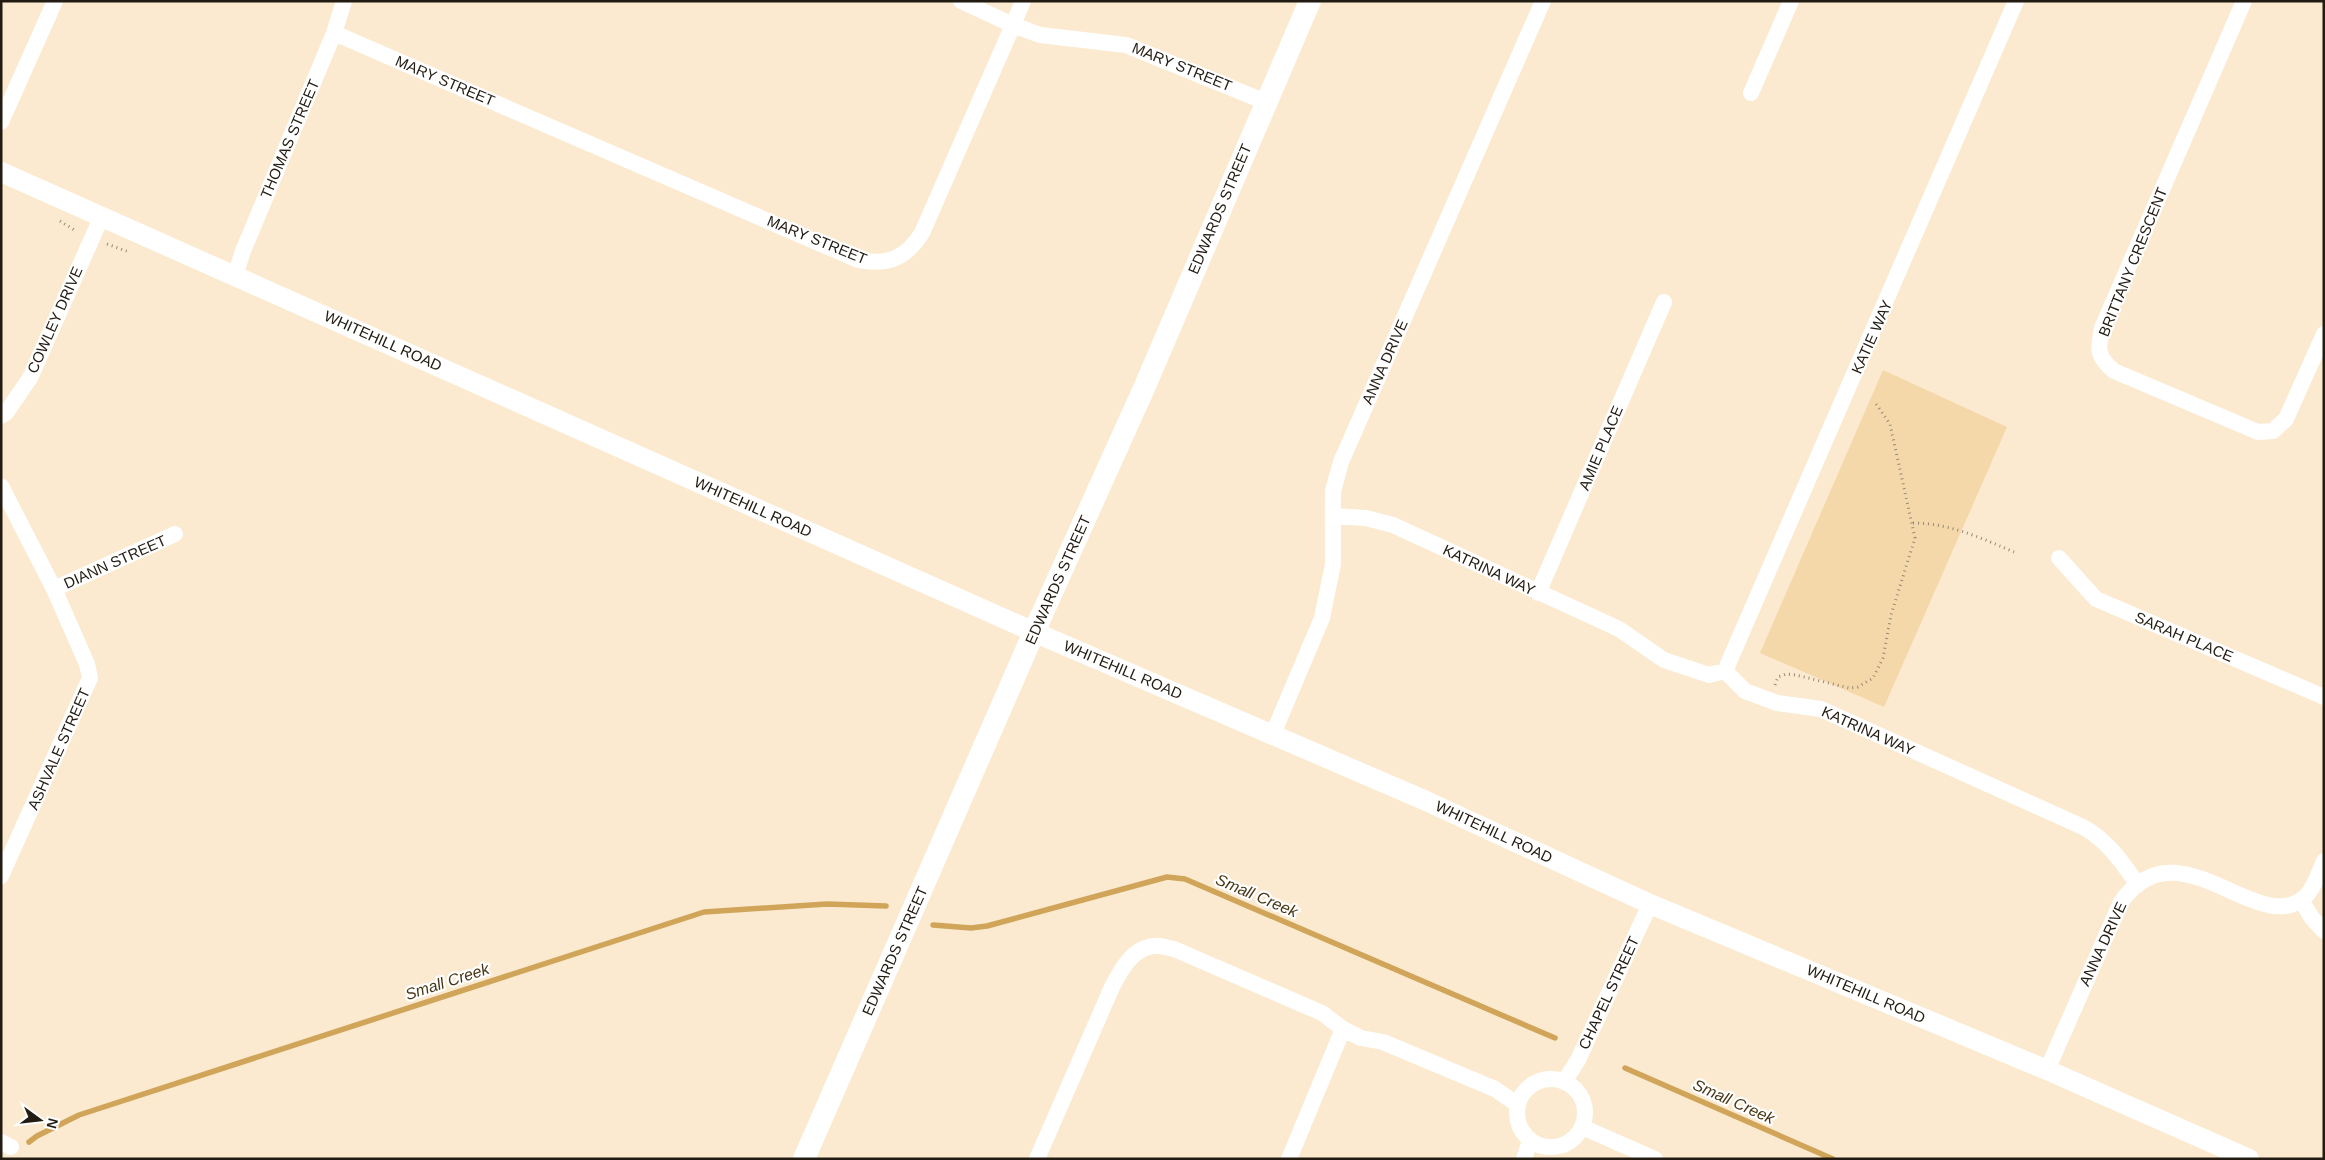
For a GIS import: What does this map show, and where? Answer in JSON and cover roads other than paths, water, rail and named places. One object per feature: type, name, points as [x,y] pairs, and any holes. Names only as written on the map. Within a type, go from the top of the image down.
[{"type":"main road","name":"EDWARDS STREET","points":[[804,1159],[1034,632],[1145,386],[1310,1]]},
{"type":"street","points":[[1,122],[55,1]]},
{"type":"street","name":"THOMAS STREET","points":[[235,276],[243,251],[334,33],[344,1]]},
{"type":"street","points":[[962,1],[1013,24],[1023,1]]},
{"type":"street","name":"ANNA DRIVE","points":[[1273,734],[1322,618],[1333,564],[1333,491],[1340,462],[1543,1]]},
{"type":"street","points":[[1751,93],[1791,1]]},
{"type":"street","name":"KATIE WAY","points":[[1726,671],[2016,1]]},
{"type":"street","name":"BRITTANY CRESCENT","points":[[2244,1],[2102,328],[2098,348],[2102,361],[2114,371],[2258,432],[2273,431],[2286,419],[2324,334]]},
{"type":"street","name":"MARY STREET","points":[[334,33],[858,260],[872,263],[884,262],[898,257],[912,248],[922,233],[1013,24],[1040,35],[1126,45],[1266,102]]},
{"type":"street","name":"WHITEHILL ROAD","points":[[1,172],[100,218],[235,276],[1034,632],[1273,734],[1650,904],[2047,1070],[2249,1159]]},
{"type":"street","name":"COWLEY DRIVE","points":[[1,416],[6,413],[30,378],[100,218]]},
{"type":"street","name":"AMIE PLACE","points":[[1538,593],[1664,302]]},
{"type":"street","name":"ASHVALE STREET","points":[[1,486],[54,589],[87,664],[90,678],[1,876]]},
{"type":"street","name":"KATRINA WAY","points":[[1333,516],[1366,518],[1393,525],[1619,629],[1664,660],[1709,675],[1726,671],[1745,691],[1777,703],[1821,708],[2083,827],[2096,834],[2108,845],[2138,885]]},
{"type":"street","name":"DIANN STREET","points":[[54,589],[175,534]]},
{"type":"street","name":"SARAH PLACE","points":[[2058,558],[2096,599],[2324,697]]},
{"type":"street","points":[[2324,862],[2308,894],[2301,900],[2312,918],[2324,931]]},
{"type":"street","name":"ANNA DRIVE","points":[[2047,1070],[2121,902],[2128,892],[2138,885],[2162,874],[2180,873],[2201,877],[2262,904],[2276,907],[2288,906],[2301,900]]},
{"type":"street","name":"CHAPEL STREET","points":[[1564,1082],[1578,1060],[1650,904]]},
{"type":"street","points":[[1038,1159],[1112,987],[1124,964],[1136,952],[1154,946],[1174,949],[1322,1013],[1343,1029],[1361,1038],[1384,1042],[1495,1089],[1518,1105]]},
{"type":"street","points":[[1289,1159],[1343,1029]]},
{"type":"street","points":[[1553,1079],[1564,1082],[1579,1094],[1584,1103],[1585,1113],[1582,1127],[1571,1141],[1561,1146],[1549,1148],[1530,1141],[1518,1124],[1518,1105],[1523,1094],[1531,1085],[1542,1080],[1553,1079]]},
{"type":"street","points":[[1582,1127],[1655,1159]]},
{"type":"street","points":[[1524,1159],[1530,1141]]},
{"type":"waterway","name":"Small Creek","points":[[933,925],[971,928],[987,926],[1167,877],[1185,879],[1555,1038]]},
{"type":"waterway","name":"Small Creek","points":[[29,1142],[79,1115],[704,912],[827,904],[886,906]]},
{"type":"waterway","name":"Small Creek","points":[[1625,1068],[1833,1159]]}]
